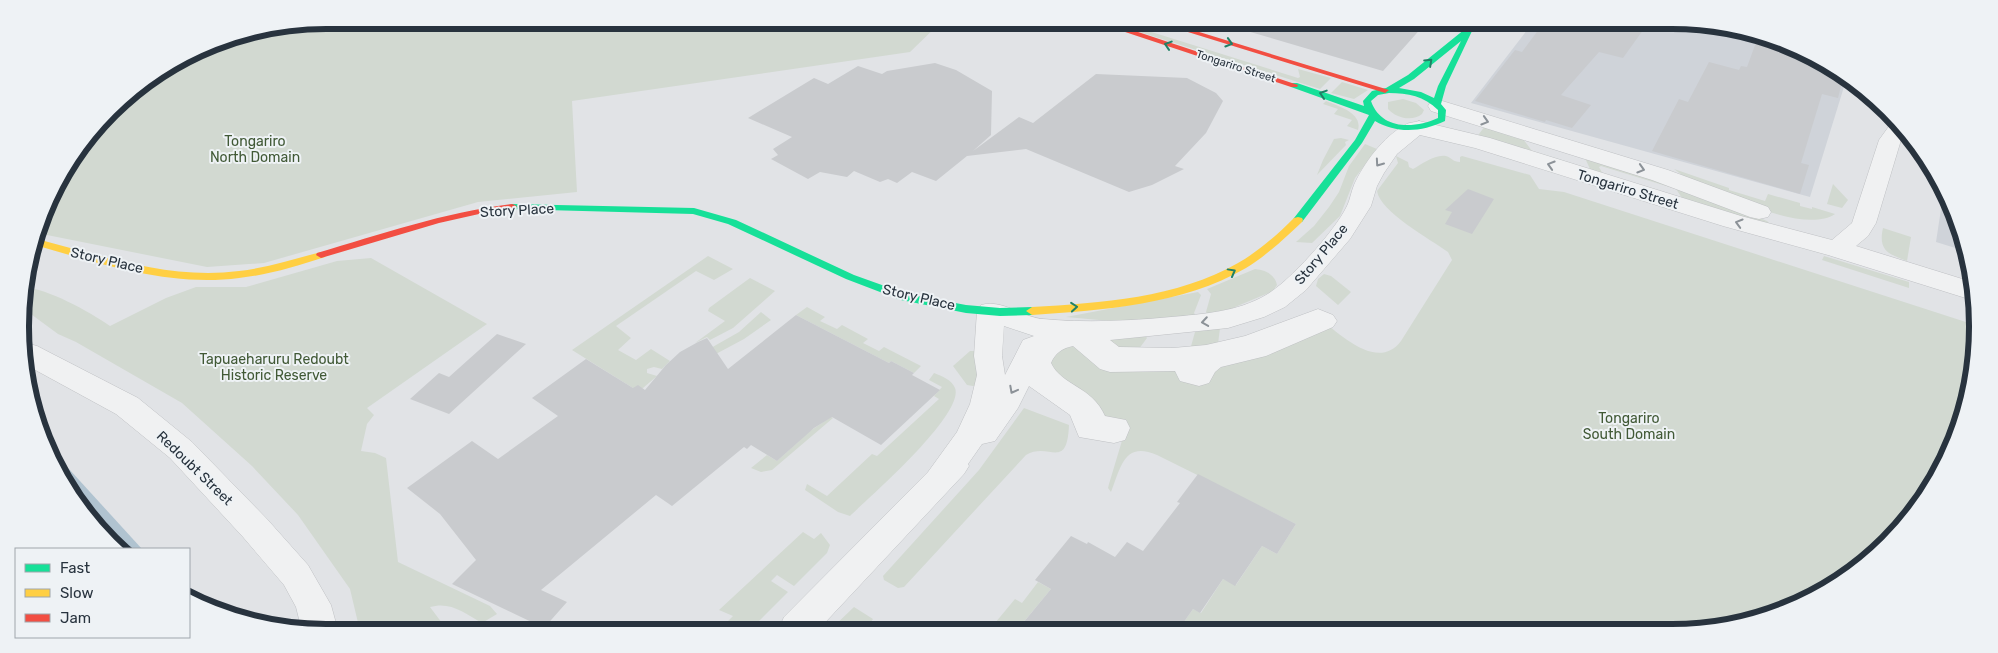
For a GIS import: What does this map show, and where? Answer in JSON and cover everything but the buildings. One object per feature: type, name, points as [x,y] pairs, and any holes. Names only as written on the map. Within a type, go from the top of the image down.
[{"type":"street","name":"Tongariro Street","points":[[1121,29],[1323,94],[1394,126],[1416,128],[1482,143],[1779,235],[1837,249],[1967,289]]},
{"type":"street","name":"Tongariro Street","points":[[1183,29],[1387,90],[1420,94],[1438,105],[1660,175],[1755,210],[1837,249]]},
{"type":"street","points":[[1387,90],[1411,77],[1471,29]]},
{"type":"street","points":[[1416,128],[1439,122],[1443,114],[1438,105],[1439,91],[1472,29]]},
{"type":"street","name":"Story Place","points":[[1039,320],[1200,286],[1227,275],[1259,257],[1295,226],[1330,177],[1361,140],[1371,114],[1366,104],[1368,98],[1375,93],[1387,90]]},
{"type":"street","name":"Story Place","points":[[41,243],[96,259],[147,270],[193,276],[227,276],[278,268],[479,210],[508,207],[680,208],[707,212],[730,219],[842,273],[891,293],[933,303],[1039,320],[1120,330],[1182,325],[1228,319],[1254,311],[1276,301],[1297,284],[1341,234],[1359,206],[1365,186],[1389,150],[1416,128]]},
{"type":"street","points":[[1837,249],[1859,231],[1864,223],[1890,140],[1896,131]]},
{"type":"street","points":[[940,479],[970,437],[985,404],[991,375],[988,356],[991,311]]},
{"type":"street","points":[[1318,318],[1322,321],[1256,349],[1212,359],[1204,366],[1199,376],[1190,374],[1187,361],[1110,362],[1079,336],[1054,341],[1044,348],[1037,363],[1043,377],[1080,402],[1090,413],[1093,426],[1115,428],[1114,432],[1090,429],[1085,413],[1077,404],[1039,380],[1035,374],[1032,360],[1036,351],[1045,342],[1059,335],[1082,332],[1112,357],[1173,358],[1224,351],[1270,338],[1314,319],[1318,318]]},
{"type":"street","points":[[801,624],[853,573],[975,444],[1002,409],[1026,363],[1033,348],[1039,320]]},
{"type":"street","name":"Redoubt Street","points":[[30,355],[127,406],[181,450],[255,528],[296,575],[313,605],[318,624]]},
{"type":"shaded area","points":[[1528,29],[1691,29],[1730,34],[1785,51],[1803,59],[1845,84],[1810,197],[1471,103]]},
{"type":"shaded area","points":[[1942,202],[1959,249],[1936,242]]},
{"type":"green space","name":"Tongariro North Domain","points":[[307,29],[934,29],[910,52],[572,101],[577,192],[478,202],[264,263],[207,267],[44,234],[61,191],[90,145],[116,116],[145,90],[195,59],[213,51],[268,34]]},
{"type":"green space","points":[[1130,29],[1142,29],[1298,78],[1300,77],[1298,69],[1331,78],[1320,89]]},
{"type":"green space","points":[[1342,82],[1368,90],[1354,99],[1331,93]]},
{"type":"green space","points":[[1403,99],[1416,103],[1424,110],[1422,114],[1414,118],[1404,118],[1395,115],[1388,109],[1388,102]]},
{"type":"green space","points":[[1326,101],[1343,108],[1353,115],[1359,124],[1358,130],[1347,126],[1352,120],[1334,114],[1338,109],[1323,104]]},
{"type":"green space","points":[[1485,126],[1523,139],[1532,151],[1590,169],[1585,158],[1719,201],[1767,221],[1772,226],[1682,198],[1676,189],[1601,166],[1599,167],[1604,176],[1476,138]]},
{"type":"green space","points":[[1334,139],[1349,140],[1345,142],[1346,145],[1317,175]]},
{"type":"green space","points":[[1365,144],[1377,149],[1355,178],[1340,216],[1312,243],[1296,242],[1314,226],[1329,207],[1339,192],[1349,166]]},
{"type":"green space","name":"Tongariro South Domain","points":[[1396,156],[1408,162],[1409,167],[1413,169],[1437,156],[1446,156],[1460,162],[1460,157],[1462,156],[1530,175],[1539,189],[1564,192],[1969,323],[1969,346],[1964,385],[1947,440],[1939,458],[1908,508],[1882,537],[1853,563],[1803,594],[1785,602],[1730,619],[1691,624],[1182,624],[1193,609],[1201,613],[1223,579],[1236,585],[1262,546],[1277,554],[1296,524],[1157,455],[1146,452],[1137,451],[1125,459],[1111,492],[1108,488],[1124,434],[1034,356],[1040,347],[1145,335],[1147,338],[1133,357],[1188,357],[1195,332],[1220,328],[1217,352],[1320,319],[1348,341],[1359,347],[1371,352],[1381,353],[1392,350],[1401,341],[1452,260],[1448,252],[1396,216],[1380,199],[1377,191],[1398,163]]},
{"type":"green space","points":[[1674,169],[1729,188],[1729,190],[1765,201],[1768,194],[1800,203],[1800,206],[1812,209],[1812,207],[1835,214],[1820,219],[1802,219],[1781,215],[1737,200],[1682,175]]},
{"type":"green space","points":[[1833,184],[1848,200],[1842,208],[1827,204]]},
{"type":"green space","points":[[1883,228],[1911,237],[1907,261],[1890,253],[1883,246]]},
{"type":"green space","points":[[708,256],[733,269],[714,280],[696,271],[616,326],[631,338],[618,350],[636,360],[651,349],[670,361],[662,369],[654,367],[647,369],[647,373],[657,376],[643,388],[633,388],[572,350]]},
{"type":"green space","points":[[1824,256],[1909,282],[1909,288],[1822,260]]},
{"type":"green space","name":"Tapuaeharuru Redoubt Historic Reserve","points":[[371,258],[487,324],[367,408],[374,415],[367,424],[361,451],[375,453],[386,458],[398,562],[490,606],[497,614],[482,623],[457,609],[437,606],[430,607],[443,624],[358,624],[350,589],[298,515],[252,466],[182,403],[76,342],[58,334],[29,313],[31,289],[56,296],[110,326],[166,298],[196,287],[246,287],[337,261]]},
{"type":"green space","points":[[1255,269],[1266,272],[1274,278],[1277,285],[1273,291],[1228,310],[1208,315],[1206,312],[1211,294],[1207,289]]},
{"type":"green space","points":[[1324,274],[1331,276],[1351,292],[1338,305],[1316,286],[1318,279]]},
{"type":"green space","points":[[750,278],[775,291],[733,328],[710,340],[707,337],[695,343],[725,321],[708,311],[709,308]]},
{"type":"green space","points":[[1198,292],[1201,295],[1194,313],[1198,318],[1121,322],[1066,317]]},
{"type":"green space","points":[[807,307],[825,317],[820,321],[837,329],[842,325],[868,339],[863,343],[879,351],[884,347],[921,366],[914,373],[891,361],[889,363],[796,315]]},
{"type":"green space","points":[[761,312],[771,320],[744,339],[714,355],[702,353],[739,332]]},
{"type":"green space","points":[[970,351],[977,351],[979,387],[967,385],[953,366]]},
{"type":"green space","points":[[934,373],[949,381],[955,388],[954,400],[946,416],[914,455],[850,516],[838,512],[805,490],[807,484],[827,496],[872,454],[877,456],[939,399],[934,396],[942,387],[929,380]]},
{"type":"green space","points":[[1024,408],[1069,425],[1065,448],[1061,451],[1042,451],[1026,455],[904,587],[898,588],[884,580],[883,576],[979,470]]},
{"type":"green space","points":[[831,417],[833,418],[772,470],[761,472],[751,468],[767,455],[777,461],[801,437]]},
{"type":"green space","points":[[803,532],[814,539],[821,533],[830,545],[827,553],[794,586],[777,575],[771,581],[788,592],[756,624],[732,624],[727,622],[733,616],[719,610]]},
{"type":"green space","points":[[1038,582],[1051,589],[1022,624],[994,624],[1015,599],[1022,603]]},
{"type":"green space","points":[[854,607],[873,619],[870,624],[836,624]]},
{"type":"water","points":[[64,466],[69,469],[141,548],[128,548],[103,523],[90,508]]},
{"type":"traffic: fast","points":[[1389,90],[1411,77],[1470,29]]},
{"type":"traffic: fast","points":[[1437,104],[1442,86],[1469,32]]},
{"type":"traffic: fast","points":[[1294,85],[1369,111]]},
{"type":"traffic: fast","points":[[1389,90],[1411,92],[1425,96],[1442,110],[1442,119],[1433,124],[1410,128],[1398,127],[1377,119],[1371,112],[1367,101],[1375,93],[1389,90]]},
{"type":"traffic: fast","points":[[1298,220],[1359,141],[1373,116]]},
{"type":"traffic: fast","points":[[512,207],[694,211],[732,222],[850,277],[905,297],[966,309],[1000,312],[1032,311]]},
{"type":"traffic: slow","points":[[1032,311],[1141,300],[1176,292],[1210,281],[1242,265],[1271,245],[1298,220]]},
{"type":"traffic: slow","points":[[41,243],[130,267],[155,272],[203,277],[251,273],[321,255]]},
{"type":"traffic: jam","points":[[1121,29],[1294,85]]},
{"type":"traffic: jam","points":[[1183,29],[1385,90]]},
{"type":"traffic: jam","points":[[321,255],[436,221],[479,211],[512,207]]}]
